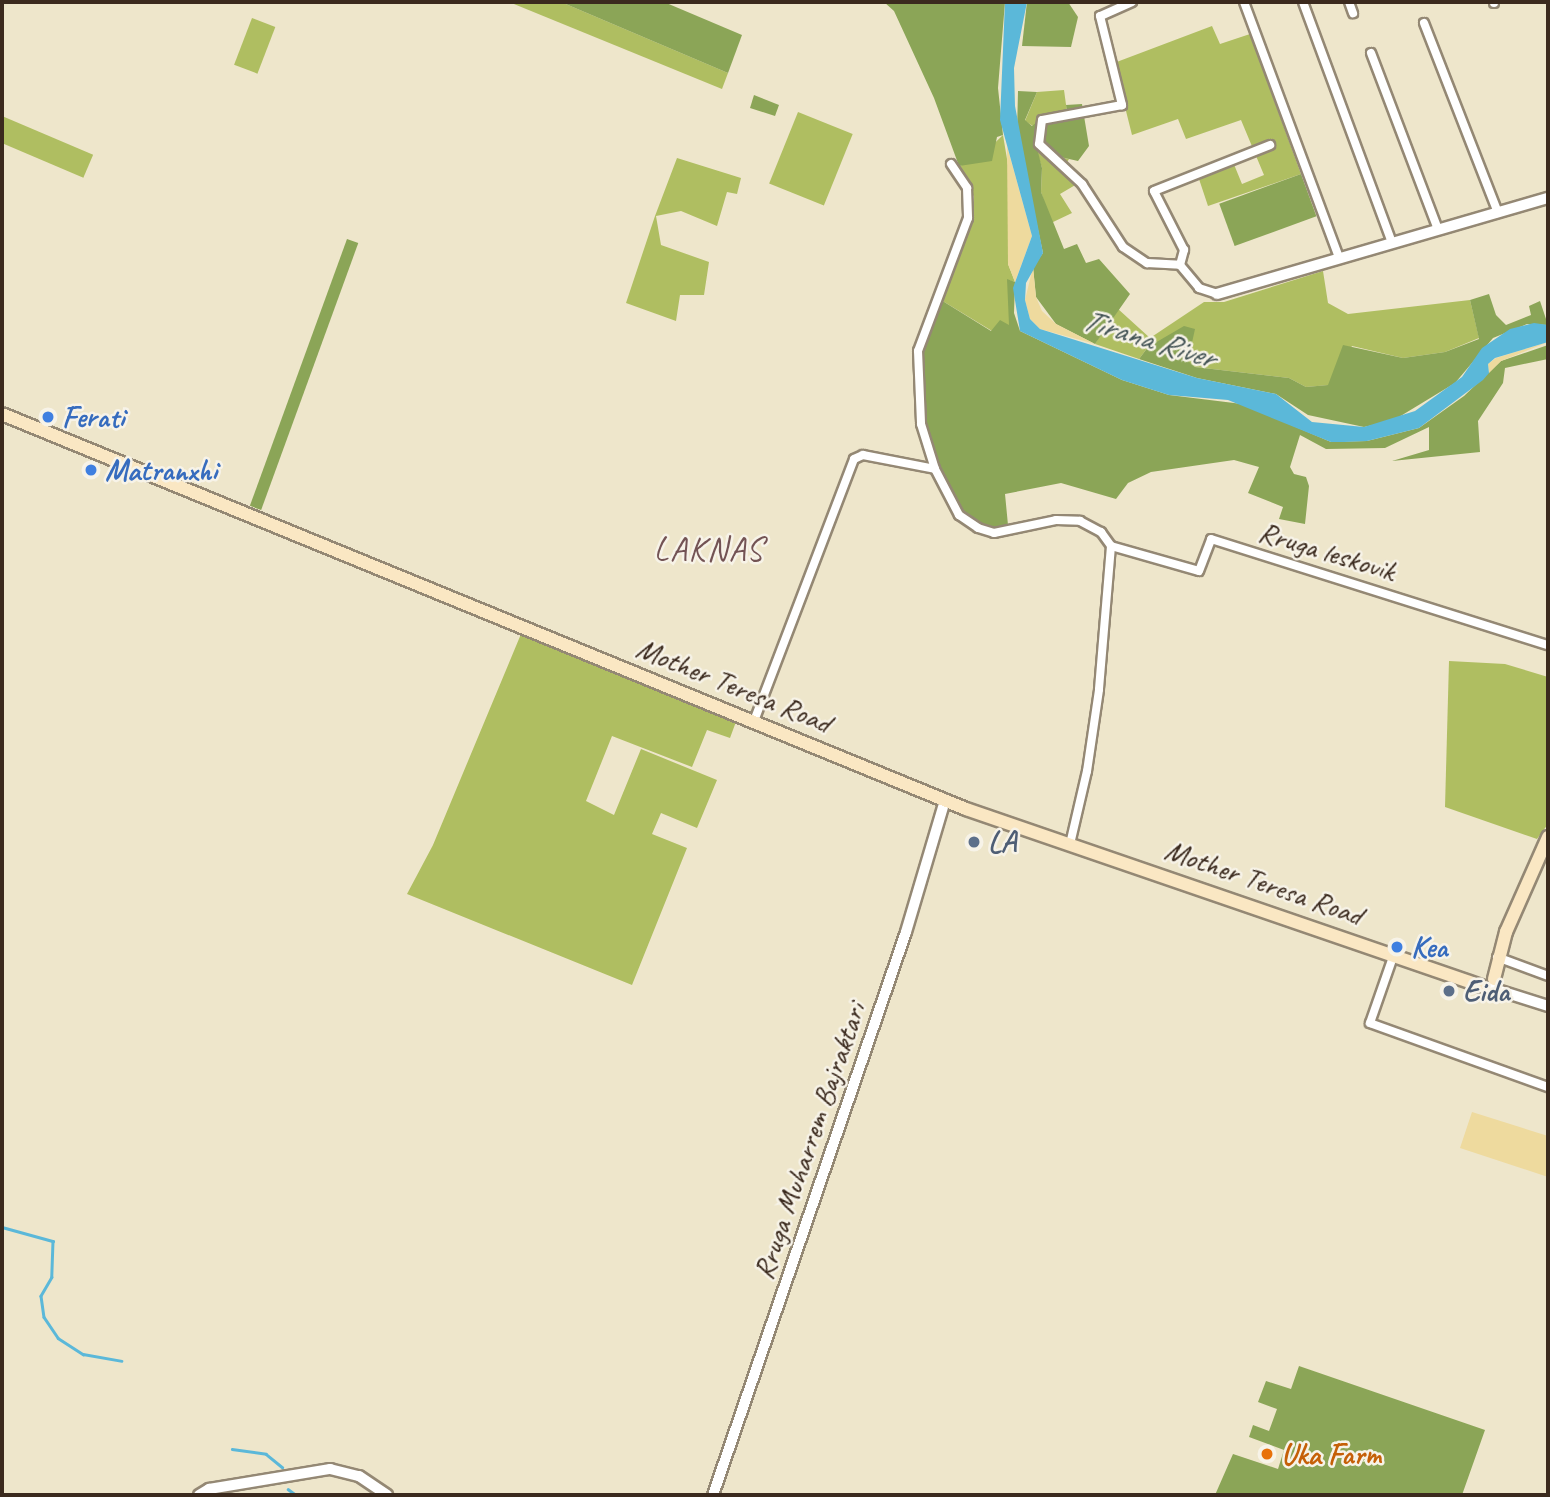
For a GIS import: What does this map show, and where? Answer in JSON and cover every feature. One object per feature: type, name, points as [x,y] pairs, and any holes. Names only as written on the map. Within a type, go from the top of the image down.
[{"type":"main road","name":"Mother Teresa Road","points":[[2,414],[945,800],[1457,976],[1489,982]]},
{"type":"main road","points":[[1489,982],[1548,837]]},
{"type":"street","points":[[1132,2],[1100,16],[1122,105],[1042,120],[1039,144],[1082,184],[1123,247],[1147,263],[1180,265],[1199,288],[1217,294],[1548,198]]},
{"type":"street","points":[[1244,2],[1339,258]]},
{"type":"street","points":[[1303,2],[1392,243]]},
{"type":"street","points":[[1349,2],[1353,13]]},
{"type":"street","points":[[1424,23],[1498,213]]},
{"type":"street","points":[[1371,53],[1438,229]]},
{"type":"street","points":[[1180,265],[1184,250],[1154,191],[1270,145]]},
{"type":"street","points":[[951,164],[967,188],[968,218],[918,351],[921,424],[934,469],[959,516],[978,528],[994,533],[1068,519],[1101,532],[1111,546],[1099,690],[1087,771],[1070,844]]},
{"type":"street","points":[[754,721],[854,459],[863,455],[934,469]]},
{"type":"street","name":"Rruga leskovik","points":[[1111,546],[1199,571],[1211,538],[1548,645]]},
{"type":"street","name":"Rruga Muharrem Bajraktari","points":[[713,1495],[906,932],[945,800]]},
{"type":"street","points":[[1394,954],[1370,1023],[1548,1087]]},
{"type":"street","points":[[1497,957],[1548,976]]},
{"type":"street","points":[[1489,982],[1548,1006]]},
{"type":"street","points":[[199,1495],[209,1489],[330,1469],[359,1476],[387,1495]]},
{"type":"green space","points":[[509,2],[561,2],[728,73],[722,89]]},
{"type":"green space","points":[[561,2],[664,2],[742,35],[728,73]]},
{"type":"green space","points":[[884,2],[1005,2],[998,88],[1003,135],[997,137],[992,161],[959,166],[934,98],[894,11]]},
{"type":"green space","points":[[1027,2],[1068,2],[1078,17],[1071,47],[1022,46]]},
{"type":"green space","points":[[252,18],[275,27],[257,74],[234,65]]},
{"type":"green space","points":[[1212,26],[1220,44],[1250,34],[1301,174],[1208,206],[1198,176],[1233,162],[1242,184],[1264,175],[1241,120],[1186,139],[1178,119],[1132,135],[1114,63]]},
{"type":"green space","points":[[1064,90],[1067,112],[1033,126],[1025,121],[1037,92]]},
{"type":"green space","points":[[1018,91],[1037,92],[1025,120],[1032,126],[1043,117],[1067,112],[1066,105],[1082,104],[1089,146],[1078,161],[1038,152],[1042,168],[1041,192],[1064,249],[1077,244],[1086,263],[1099,259],[1130,294],[1095,344],[1056,324],[1036,297],[1033,267],[1043,253],[1017,132]]},
{"type":"green space","points":[[754,95],[779,105],[775,116],[750,108]]},
{"type":"green space","points":[[798,112],[853,134],[824,205],[769,183]]},
{"type":"green space","points":[[2,116],[93,155],[83,178],[2,143]]},
{"type":"green space","points":[[1003,135],[1009,171],[1008,264],[1015,282],[1008,280],[1010,325],[992,331],[941,300],[972,218],[974,197],[959,166],[976,161]]},
{"type":"green space","points":[[1037,152],[1069,159],[1062,170],[1077,184],[1060,194],[1072,213],[1051,223],[1041,192],[1042,168]]},
{"type":"green space","points":[[677,158],[741,178],[737,194],[727,192],[717,226],[681,211],[656,216],[661,245],[709,262],[704,295],[680,295],[676,321],[626,303],[655,216]]},
{"type":"green space","points":[[1301,174],[1316,216],[1235,246],[1219,204]]},
{"type":"green space","points":[[347,239],[358,243],[261,510],[250,506]]},
{"type":"green space","points":[[1323,271],[1328,303],[1348,314],[1470,300],[1479,338],[1445,352],[1403,358],[1352,346],[1329,385],[1306,387],[1289,378],[1195,367],[1148,347],[1139,359],[1095,344],[1117,308],[1150,338],[1204,302],[1224,302]]},
{"type":"green space","points":[[1007,279],[1015,282],[1014,313],[1020,331],[1122,380],[1169,395],[1242,404],[1331,442],[1367,441],[1419,428],[1464,396],[1501,361],[1548,345],[1548,359],[1505,368],[1503,383],[1478,421],[1480,452],[1392,461],[1429,450],[1429,427],[1385,448],[1326,449],[1300,435],[1290,467],[1294,474],[1306,477],[1309,486],[1305,524],[1279,519],[1283,507],[1248,493],[1259,467],[1234,460],[1151,472],[1128,483],[1116,499],[1061,483],[1005,494],[1008,525],[995,529],[969,519],[956,505],[937,460],[925,423],[921,352],[941,300],[991,331],[1000,320],[1009,325]]},
{"type":"green space","points":[[1489,294],[1496,315],[1506,325],[1531,315],[1529,306],[1540,301],[1548,325],[1527,324],[1493,338],[1455,383],[1394,420],[1364,427],[1308,415],[1276,394],[1197,378],[1139,359],[1148,347],[1184,326],[1195,329],[1188,361],[1195,367],[1289,378],[1306,387],[1328,385],[1343,345],[1403,358],[1445,352],[1479,339],[1470,300]]},
{"type":"green space","points":[[521,634],[737,719],[730,738],[707,730],[692,767],[612,736],[586,801],[614,815],[641,749],[717,780],[697,828],[661,813],[652,834],[687,848],[632,985],[407,894],[433,845]]},
{"type":"green space","points":[[1449,661],[1505,664],[1548,677],[1548,824],[1537,839],[1445,807]]},
{"type":"green space","points":[[1299,1366],[1485,1430],[1462,1495],[1215,1495],[1233,1454],[1278,1469],[1284,1450],[1249,1437],[1253,1425],[1269,1431],[1277,1409],[1258,1402],[1266,1381],[1291,1389]]},
{"type":"sand","points":[[1007,146],[1032,236],[1015,282],[1008,264]]},
{"type":"sand","points":[[1033,267],[1036,297],[1042,311],[1056,324],[1095,344],[1040,329],[1030,319],[1025,300]]},
{"type":"sand","points":[[1548,342],[1501,361],[1489,373],[1488,364],[1496,358]]},
{"type":"sand","points":[[1472,1112],[1548,1136],[1548,1177],[1460,1148]]},
{"type":"water","points":[[1005,2],[1027,2],[1014,68],[1015,106],[1043,253],[1026,283],[1025,300],[1030,319],[1040,329],[1197,378],[1276,394],[1312,422],[1364,427],[1415,411],[1462,377],[1482,348],[1510,329],[1534,323],[1548,325],[1548,342],[1495,358],[1488,364],[1489,373],[1483,380],[1419,428],[1367,441],[1331,442],[1228,400],[1169,395],[1122,380],[1020,331],[1013,288],[1032,236],[1000,120]]},
{"type":"waterway","points":[[2,1227],[53,1241],[52,1277],[41,1296],[44,1317],[58,1338],[83,1354],[121,1361]]},
{"type":"waterway","points":[[232,1449],[266,1454],[282,1467]]},
{"type":"waterway","points":[[288,1489],[296,1495]]},
{"type":"place","name":"Ferati","points":[[48,417]]},
{"type":"place","name":"Matranxhi","points":[[91,470]]},
{"type":"place","name":"LA","points":[[974,842]]},
{"type":"place","name":"Kea","points":[[1397,947]]},
{"type":"place","name":"Eida","points":[[1449,991]]},
{"type":"place","name":"Uka Farm","points":[[1267,1454]]},
{"type":"district","name":"LAKNAS","points":[[709,550]]},
{"type":"water label","name":"Tirana River","points":[[1148,339]]}]
